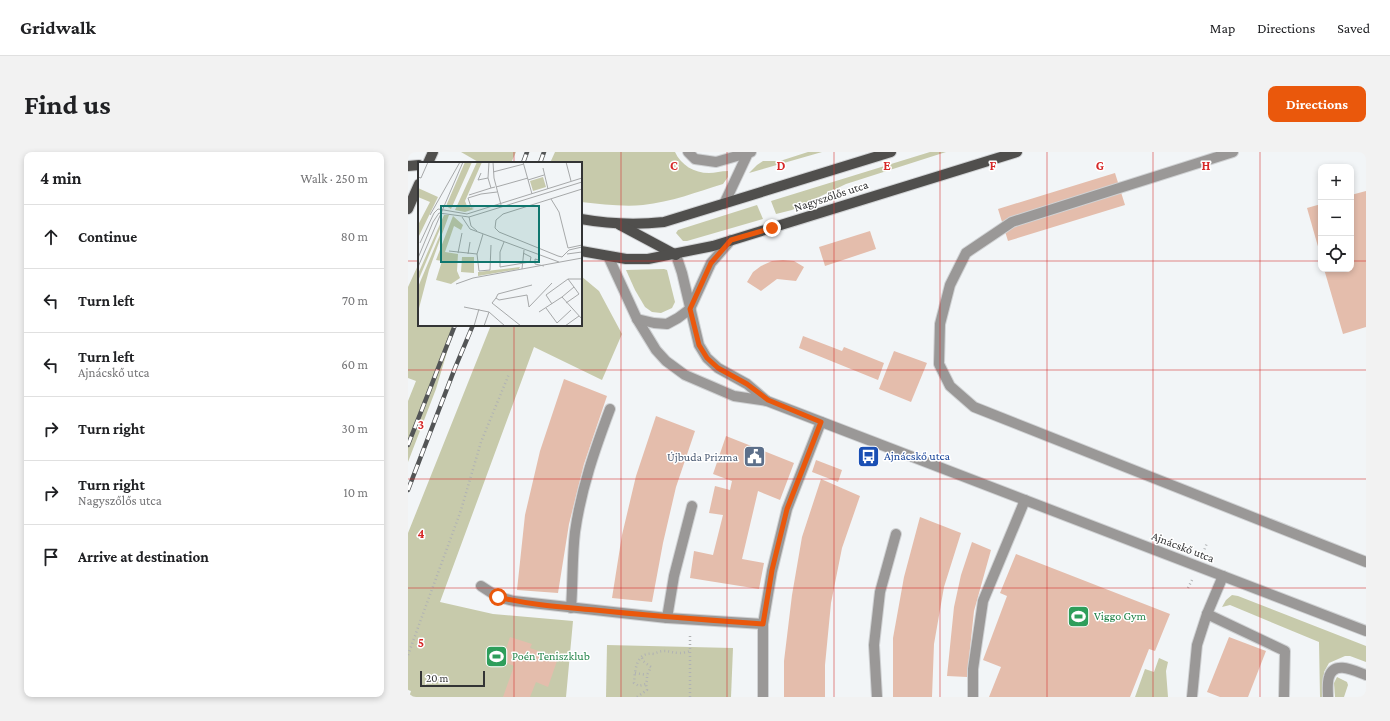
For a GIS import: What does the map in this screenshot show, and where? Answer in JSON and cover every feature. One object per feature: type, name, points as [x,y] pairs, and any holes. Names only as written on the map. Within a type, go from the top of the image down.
[{"type":"main road","points":[[428,162],[433,152]]},
{"type":"main road","name":"Nagyszőlős utca","points":[[582,220],[619,224],[664,222],[891,152]]},
{"type":"main road","name":"Nagyszőlős utca","points":[[582,251],[608,256],[648,259],[676,255],[713,246],[1000,154],[1017,152]]},
{"type":"main road","points":[[408,210],[418,186]]},
{"type":"main road","points":[[408,210],[418,208]]},
{"type":"main road","points":[[619,224],[676,255]]},
{"type":"street","points":[[688,152],[695,159],[716,162],[749,152]]},
{"type":"street","points":[[724,204],[749,152]]},
{"type":"street","points":[[1234,152],[1012,222],[966,253],[950,285],[940,324],[939,364],[950,386],[974,407],[1366,562]]},
{"type":"street","points":[[637,319],[667,324],[690,309],[711,263],[731,240]]},
{"type":"street","name":"Ajnácskő utca","points":[[676,255],[682,272],[699,345],[707,358],[718,368],[747,384],[768,400],[821,422],[1366,631]]},
{"type":"street","name":"Ajnácskő utca","points":[[608,256],[637,319],[656,350],[666,361],[685,375],[734,396],[768,400]]},
{"type":"street","points":[[571,608],[575,532],[579,509],[595,451],[610,409]]},
{"type":"street","points":[[763,697],[763,624],[772,570],[787,509],[821,422]]},
{"type":"street","points":[[973,697],[973,669],[983,601],[1024,500]]},
{"type":"street","points":[[667,618],[674,576],[692,506]]},
{"type":"street","points":[[877,697],[874,645],[878,607],[880,592],[896,534]]},
{"type":"street","points":[[1192,697],[1197,645],[1207,614],[1223,576]]},
{"type":"street","points":[[481,586],[498,597],[514,601],[667,618],[763,624]]},
{"type":"street","points":[[1207,614],[1285,651],[1284,697]]},
{"type":"street","points":[[1328,697],[1329,676],[1333,670],[1348,668],[1366,675]]},
{"type":"path","points":[[408,654],[461,510],[481,442],[509,374]]},
{"type":"path","points":[[690,619],[690,697]]},
{"type":"path","points":[[646,684],[642,686],[635,684],[634,681],[636,667],[640,659],[646,653],[654,654],[659,651],[666,650],[680,653],[690,651]]},
{"type":"path","points":[[637,697],[647,690],[647,674],[651,667],[642,658]]},
{"type":"path","points":[[635,673],[647,674]]},
{"type":"green space","points":[[461,152],[516,152],[511,162],[478,162]]},
{"type":"green space","points":[[555,152],[675,152],[684,164],[693,170],[703,173],[728,171],[728,177],[723,184],[664,202],[628,206],[612,205],[582,202],[582,162],[550,162]]},
{"type":"green space","points":[[808,152],[822,152],[749,173],[763,161],[780,161]]},
{"type":"green space","points":[[930,152],[946,152],[846,184],[792,210],[776,214],[771,201]]},
{"type":"green space","points":[[757,205],[763,219],[687,241],[683,241],[676,233],[678,230]]},
{"type":"green space","points":[[418,265],[418,326],[455,326],[436,389],[408,462],[408,401],[416,381],[408,378],[408,287]]},
{"type":"green space","points":[[626,270],[667,270],[675,302],[672,308],[661,313],[652,312],[645,307]]},
{"type":"green space","points":[[582,277],[599,291],[622,334],[602,380],[534,347],[440,602],[493,614],[573,621],[566,697],[409,697],[411,691],[408,690],[408,533],[491,326],[582,326]]},
{"type":"green space","points":[[1232,595],[1366,646],[1366,662],[1350,656],[1345,656],[1329,663],[1324,672],[1324,697],[1320,697],[1319,642],[1230,605],[1222,607],[1226,600]]},
{"type":"green space","points":[[607,645],[733,648],[731,697],[606,697]]},
{"type":"green space","points":[[1159,658],[1168,662],[1166,671],[1168,697],[1135,697],[1145,669],[1154,672]]},
{"type":"green space","points":[[1337,677],[1347,682],[1348,685],[1344,697],[1335,697],[1334,683]]},
{"type":"building","points":[[1115,173],[1125,205],[1008,241],[998,209]]},
{"type":"building","points":[[1366,191],[1366,327],[1343,334],[1325,272],[1354,272],[1354,194]]},
{"type":"building","points":[[1318,205],[1318,246],[1307,208]]},
{"type":"building","points":[[870,231],[876,249],[825,266],[819,247]]},
{"type":"building","points":[[772,261],[794,261],[804,267],[796,281],[777,279],[761,291],[747,282],[753,272],[761,266]]},
{"type":"building","points":[[803,336],[842,351],[844,347],[884,363],[878,380],[799,348]]},
{"type":"building","points":[[894,351],[927,363],[911,402],[879,389]]},
{"type":"building","points":[[564,379],[607,396],[584,464],[569,524],[558,593],[517,590],[525,515],[540,451]]},
{"type":"building","points":[[656,416],[695,431],[676,487],[663,543],[652,602],[612,598],[622,535],[636,476]]},
{"type":"building","points":[[726,436],[794,463],[780,500],[758,491],[742,559],[764,563],[759,589],[690,578],[694,551],[713,555],[723,515],[709,513],[715,486],[730,490],[732,481],[713,474]]},
{"type":"building","points":[[816,460],[842,470],[838,482],[812,472]]},
{"type":"building","points":[[821,479],[860,496],[842,548],[831,603],[825,665],[825,697],[784,697],[784,661],[792,595],[802,537]]},
{"type":"building","points":[[920,517],[961,533],[944,587],[934,644],[932,697],[893,697],[893,638],[904,577]]},
{"type":"building","points":[[972,542],[991,550],[974,611],[967,677],[947,676],[954,607],[961,575]]},
{"type":"building","points":[[1016,554],[1170,614],[1155,651],[1149,649],[1130,697],[989,697],[1001,667],[983,660],[1007,596],[1000,593]]},
{"type":"building","points":[[510,637],[532,644],[530,648],[558,658],[548,687],[536,682],[530,697],[503,697],[514,666],[502,661]]},
{"type":"building","points":[[1229,637],[1266,651],[1248,697],[1220,697],[1207,692]]},
{"type":"railway","points":[[523,162],[527,152]]},
{"type":"railway","points":[[540,162],[544,152]]},
{"type":"railway","points":[[408,445],[455,326]]},
{"type":"railway","points":[[408,490],[473,326]]},
{"type":"place","name":"Ajnácskő utca","points":[[869,456]]},
{"type":"place","name":"Újbuda Prizma","points":[[754,457]]},
{"type":"place","name":"Viggo Gym","points":[[1078,616]]},
{"type":"place","name":"Poén Teniszklub","points":[[496,656]]},
{"type":"route","points":[[498,597],[514,601],[667,618],[763,624],[772,570],[787,509],[821,422],[768,400],[747,384],[718,368],[707,358],[699,345],[690,309],[711,263],[731,240],[772,228]]}]
